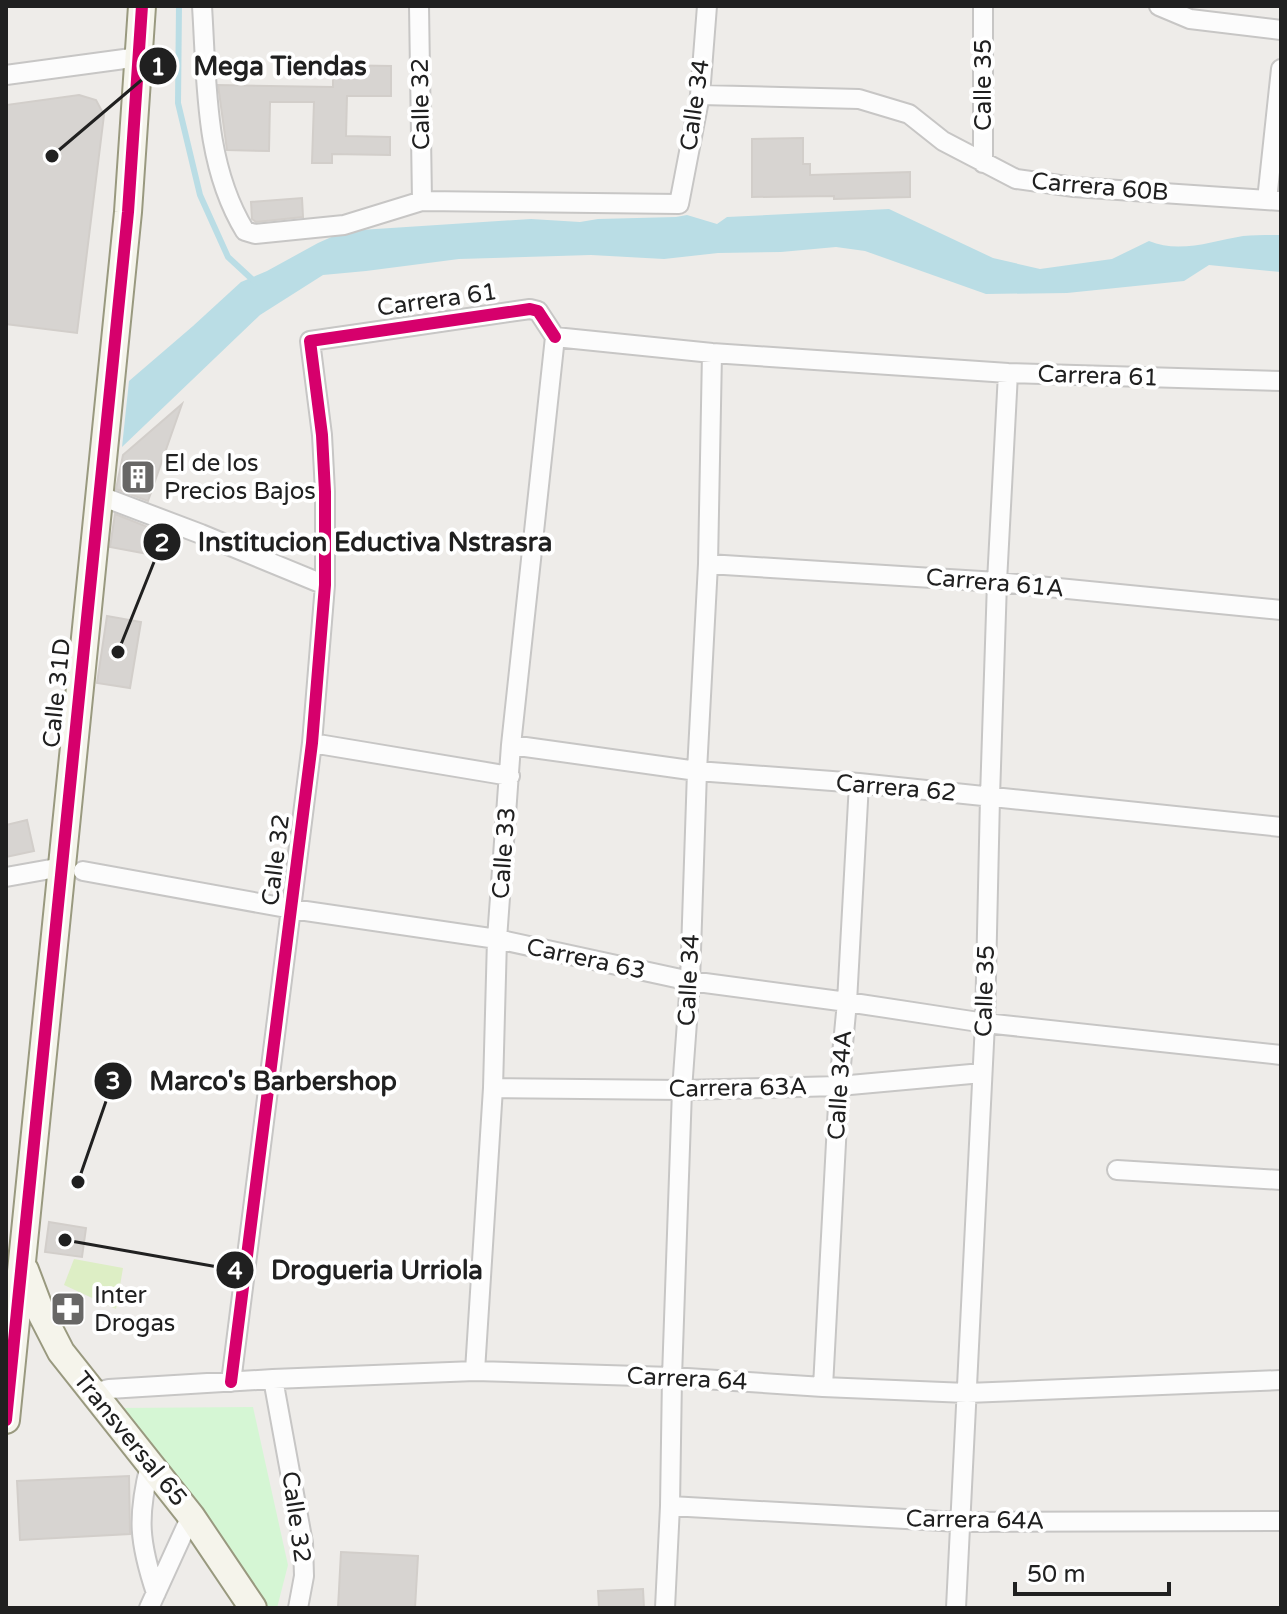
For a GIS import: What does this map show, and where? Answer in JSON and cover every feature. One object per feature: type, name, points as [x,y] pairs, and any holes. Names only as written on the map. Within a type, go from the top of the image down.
[{"type":"street","name":"Calle 31D","points":[[6,1420],[11,1313],[22,1262],[16,1228],[72,869],[98,495],[128,212],[142,6]]},
{"type":"street","points":[[202,6],[214,156],[235,214],[245,231],[255,234],[344,225],[422,201]]},
{"type":"street","name":"Calle 32","points":[[419,6],[422,201]]},
{"type":"street","name":"Calle 34","points":[[422,201],[679,204],[700,95],[707,6]]},
{"type":"street","name":"Calle 35","points":[[983,6],[983,163]]},
{"type":"street","points":[[1159,6],[1190,19],[1281,30]]},
{"type":"street","points":[[6,75],[139,57]]},
{"type":"street","points":[[1274,200],[1281,69]]},
{"type":"street","name":"Carrera 60B","points":[[700,95],[859,99],[909,114],[943,141],[1016,179],[1074,187],[1274,200]]},
{"type":"street","name":"Carrera 61","points":[[310,341],[530,309],[538,311],[555,337],[712,353],[1008,373],[1281,381]]},
{"type":"street","name":"Calle 33","points":[[475,1371],[493,1088],[497,939],[511,745],[555,337]]},
{"type":"street","name":"Calle 32","points":[[231,1382],[312,743],[325,585],[325,477],[310,341]]},
{"type":"street","name":"Calle 34","points":[[665,1608],[682,1090],[690,981],[708,564],[712,353]]},
{"type":"street","name":"Calle 35","points":[[956,1608],[985,1023],[997,582],[1008,373]]},
{"type":"street","points":[[98,495],[325,585]]},
{"type":"street","name":"Carrera 61A","points":[[708,564],[997,582],[1281,610]]},
{"type":"street","points":[[312,743],[510,776]]},
{"type":"street","name":"Carrera 62","points":[[511,745],[697,771],[859,783],[1281,827]]},
{"type":"street","name":"Calle 34A","points":[[823,1387],[859,783]]},
{"type":"street","name":"Carrera 63","points":[[6,877],[72,869],[292,909],[497,939],[690,981],[985,1023],[1281,1055]]},
{"type":"street","name":"Carrera 63A","points":[[493,1088],[682,1090],[839,1086],[982,1073]]},
{"type":"street","points":[[1117,1170],[1281,1180]]},
{"type":"street","name":"Transversal 65","points":[[22,1262],[61,1352],[191,1516],[253,1608]]},
{"type":"street","name":"Carrera 64","points":[[93,1393],[109,1389],[273,1379],[475,1371],[672,1377],[967,1393],[1281,1380]]},
{"type":"street","name":"Calle 32","points":[[273,1379],[303,1543],[304,1576],[298,1608]]},
{"type":"street","points":[[150,1465],[142,1497],[141,1530],[153,1601]]},
{"type":"street","name":"Carrera 64A","points":[[670,1506],[960,1522],[1281,1521]]},
{"type":"street","points":[[153,1601],[191,1516]]},
{"type":"green space","points":[[74,1259],[123,1268],[116,1309],[64,1285]]},
{"type":"green space","points":[[253,1407],[288,1565],[277,1608],[268,1608],[118,1408]]},
{"type":"water","points":[[889,209],[993,258],[1040,269],[1112,259],[1149,241],[1160,245],[1184,246],[1243,236],[1281,235],[1281,272],[1209,265],[1184,281],[1067,293],[986,294],[865,251],[836,247],[664,259],[591,255],[459,259],[323,275],[260,315],[122,447],[129,381],[241,282],[345,231],[531,219],[580,222],[687,215],[717,224],[727,217]]},
{"type":"building","points":[[333,65],[391,66],[391,96],[347,96],[346,136],[390,137],[390,155],[332,154],[332,163],[312,163],[314,102],[270,102],[269,151],[227,150],[218,85],[333,87]]},
{"type":"building","points":[[79,95],[96,100],[104,115],[77,333],[6,324],[6,105]]},
{"type":"building","points":[[803,138],[803,164],[810,164],[810,175],[910,172],[910,197],[752,197],[752,139]]},
{"type":"building","points":[[302,198],[303,217],[256,222],[252,219],[251,202]]},
{"type":"building","name":"El de los Precios Bajos","points":[[182,404],[148,501],[116,489],[123,455]]},
{"type":"building","points":[[115,514],[153,529],[148,554],[110,547]]},
{"type":"building","points":[[107,616],[141,622],[130,688],[97,683]]},
{"type":"building","points":[[27,820],[34,851],[6,857],[6,825]]},
{"type":"building","points":[[49,1222],[86,1228],[82,1257],[45,1252]]},
{"type":"building","points":[[129,1476],[130,1534],[20,1540],[17,1481]]},
{"type":"building","points":[[341,1552],[418,1556],[415,1608],[338,1608]]},
{"type":"building","points":[[643,1589],[644,1608],[599,1608],[598,1591]]},
{"type":"waterway","points":[[179,6],[178,103],[200,195],[228,257],[255,282]]},
{"type":"cycle path","points":[[6,1420],[128,212],[142,6]]},
{"type":"cycle path","points":[[231,1382],[312,743],[325,585],[322,435],[310,341],[530,309],[538,311],[555,337]]},
{"type":"place","name":"Mega Tiendas","points":[[52,156]]},
{"type":"place","name":"El de los Precios Bajos","points":[[138,477]]},
{"type":"place","name":"Institucion Eductiva Nstrasra","points":[[118,652]]},
{"type":"place","name":"Marco's Barbershop","points":[[78,1182]]},
{"type":"place","name":"Drogueria Urriola","points":[[65,1240]]},
{"type":"place","name":"Inter Drogas","points":[[68,1309]]}]
